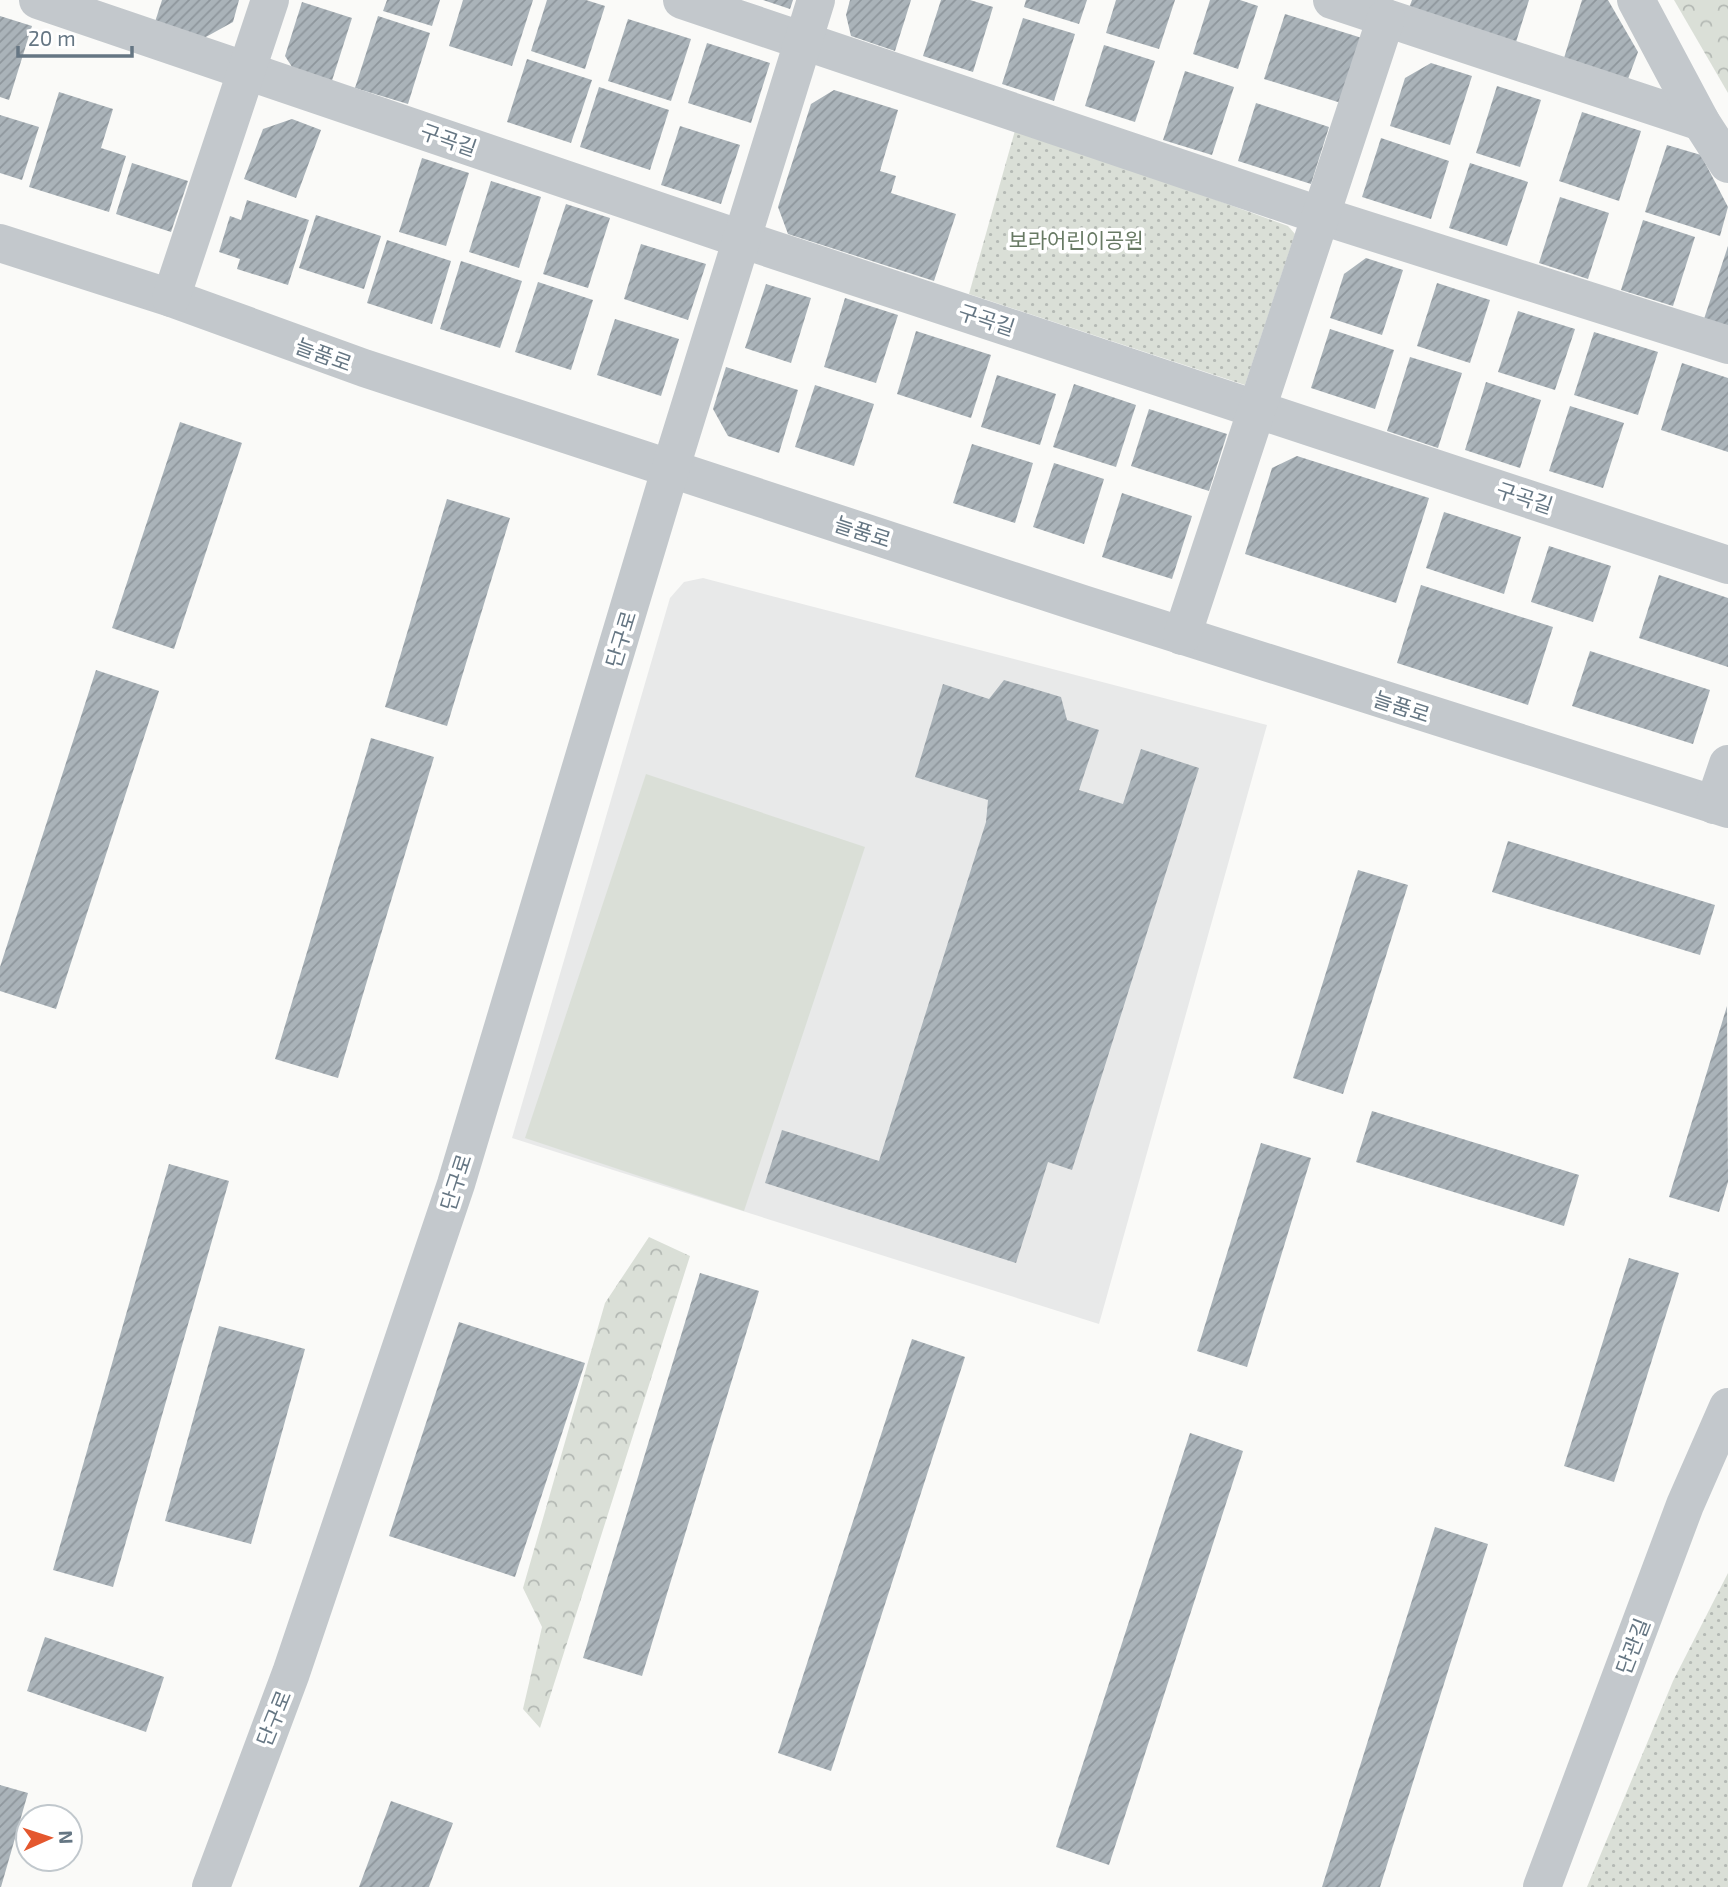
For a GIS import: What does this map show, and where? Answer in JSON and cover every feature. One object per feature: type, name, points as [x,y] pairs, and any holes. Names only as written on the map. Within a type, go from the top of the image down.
[{"type":"street","name":"구곡길","points":[[38,0],[741,239],[1728,565]]},
{"type":"street","points":[[171,298],[270,0]]},
{"type":"street","points":[[682,0],[1322,216],[1728,345]]},
{"type":"street","name":"단구로","points":[[211,1887],[291,1673],[456,1184],[671,467],[816,0]]},
{"type":"street","points":[[1332,0],[1701,122]]},
{"type":"street","points":[[1636,0],[1701,122],[1728,164]]},
{"type":"street","points":[[1182,636],[1386,18]]},
{"type":"street","name":"늘품로","points":[[0,243],[171,298],[364,368],[1182,636],[1721,807]]},
{"type":"street","points":[[1721,807],[1728,764]]},
{"type":"street","name":"단관길","points":[[1542,1887],[1685,1504],[1728,1407]]},
{"type":"shaded area","points":[[703,578],[1267,725],[1099,1324],[512,1138],[670,598],[684,582]]},
{"type":"green space","points":[[1674,0],[1728,0],[1728,93]]},
{"type":"green space","name":"보라어린이공원","points":[[1016,127],[1288,226],[1295,234],[1245,385],[969,294]]},
{"type":"green space","points":[[646,774],[865,847],[744,1211],[525,1138]]},
{"type":"green space","points":[[649,1237],[690,1256],[540,1728],[523,1709],[542,1627],[523,1588],[605,1303]]},
{"type":"green space","points":[[1728,1573],[1728,1887],[1587,1887],[1673,1681]]},
{"type":"building","points":[[162,0],[239,0],[233,22],[204,38],[155,22]]},
{"type":"building","points":[[387,0],[440,0],[432,26],[383,11]]},
{"type":"building","points":[[463,0],[533,0],[512,66],[449,46]]},
{"type":"building","points":[[547,0],[586,0],[605,6],[585,69],[531,51]]},
{"type":"building","points":[[763,0],[793,0],[790,9]]},
{"type":"building","points":[[850,0],[911,0],[895,51],[851,36],[846,15]]},
{"type":"building","points":[[941,0],[970,0],[993,7],[973,72],[923,56]]},
{"type":"building","points":[[1026,0],[1087,0],[1079,24],[1024,7]]},
{"type":"building","points":[[1116,0],[1175,0],[1159,49],[1106,33]]},
{"type":"building","points":[[1210,0],[1240,0],[1258,6],[1238,69],[1193,54]]},
{"type":"building","points":[[1412,0],[1529,0],[1516,42],[1409,8]]},
{"type":"building","points":[[1582,0],[1608,0],[1638,52],[1628,79],[1564,58]]},
{"type":"building","points":[[302,2],[352,18],[329,90],[301,81],[285,56]]},
{"type":"building","points":[[1285,14],[1362,38],[1341,103],[1264,79]]},
{"type":"building","points":[[0,16],[32,26],[9,100],[0,97]]},
{"type":"building","points":[[378,16],[430,33],[408,104],[355,88]]},
{"type":"building","points":[[1023,18],[1075,34],[1054,101],[1002,84]]},
{"type":"building","points":[[628,19],[691,39],[671,101],[608,81]]},
{"type":"building","points":[[707,43],[770,63],[751,123],[688,103]]},
{"type":"building","points":[[1104,45],[1155,61],[1135,122],[1085,106]]},
{"type":"building","points":[[527,59],[592,80],[571,143],[507,122]]},
{"type":"building","points":[[1431,63],[1472,76],[1450,145],[1390,126],[1405,78]]},
{"type":"building","points":[[1185,71],[1234,87],[1212,155],[1163,140]]},
{"type":"building","points":[[1497,86],[1541,100],[1520,167],[1476,153]]},
{"type":"building","points":[[599,87],[669,110],[650,170],[580,147]]},
{"type":"building","points":[[834,90],[898,110],[880,171],[896,176],[891,193],[956,214],[934,281],[788,234],[778,207],[811,104]]},
{"type":"building","points":[[59,92],[113,109],[101,148],[126,156],[109,212],[29,187]]},
{"type":"building","points":[[1256,103],[1329,127],[1311,184],[1238,161]]},
{"type":"building","points":[[1582,112],[1641,131],[1619,201],[1559,181]]},
{"type":"building","points":[[0,115],[39,127],[22,180],[0,173]]},
{"type":"building","points":[[292,119],[321,130],[296,198],[244,179],[263,129]]},
{"type":"building","points":[[680,126],[740,145],[721,204],[661,185]]},
{"type":"building","points":[[1381,138],[1449,161],[1431,219],[1362,197]]},
{"type":"building","points":[[1667,145],[1701,155],[1728,207],[1720,236],[1645,212]]},
{"type":"building","points":[[422,158],[469,173],[446,246],[399,232]]},
{"type":"building","points":[[132,163],[188,181],[171,232],[116,214]]},
{"type":"building","points":[[1470,163],[1528,182],[1507,246],[1449,228]]},
{"type":"building","points":[[491,181],[541,197],[519,268],[469,252]]},
{"type":"building","points":[[1560,197],[1609,213],[1588,279],[1539,263]]},
{"type":"building","points":[[247,200],[309,220],[288,285],[237,269],[240,259],[219,252],[230,216],[241,220]]},
{"type":"building","points":[[566,204],[610,218],[588,288],[543,274]]},
{"type":"building","points":[[316,215],[381,236],[364,289],[299,268]]},
{"type":"building","points":[[1643,220],[1695,237],[1673,306],[1621,290]]},
{"type":"building","points":[[387,240],[451,261],[432,324],[367,303]]},
{"type":"building","points":[[641,244],[706,264],[688,320],[624,299]]},
{"type":"building","points":[[1728,246],[1728,330],[1703,322]]},
{"type":"building","points":[[1366,258],[1403,270],[1382,335],[1330,318],[1344,274]]},
{"type":"building","points":[[461,261],[522,281],[500,348],[440,329]]},
{"type":"building","points":[[538,282],[593,300],[571,370],[515,352]]},
{"type":"building","points":[[1437,283],[1490,300],[1470,363],[1417,346]]},
{"type":"building","points":[[766,284],[811,298],[791,363],[745,348]]},
{"type":"building","points":[[845,298],[898,315],[876,383],[824,367]]},
{"type":"building","points":[[1518,311],[1575,329],[1555,390],[1498,372]]},
{"type":"building","points":[[615,319],[679,339],[661,396],[597,375]]},
{"type":"building","points":[[1330,329],[1394,350],[1375,409],[1311,388]]},
{"type":"building","points":[[916,331],[991,355],[971,418],[897,394]]},
{"type":"building","points":[[1594,332],[1658,352],[1638,415],[1574,395]]},
{"type":"building","points":[[1410,357],[1462,373],[1438,448],[1387,431]]},
{"type":"building","points":[[1682,363],[1728,378],[1728,452],[1661,430]]},
{"type":"building","points":[[726,367],[798,390],[779,453],[728,436],[713,409]]},
{"type":"building","points":[[997,375],[1056,394],[1040,445],[981,427]]},
{"type":"building","points":[[1486,382],[1541,400],[1520,468],[1465,450]]},
{"type":"building","points":[[1074,384],[1136,405],[1116,467],[1053,447]]},
{"type":"building","points":[[815,385],[874,404],[854,466],[795,447]]},
{"type":"building","points":[[1570,406],[1624,423],[1603,488],[1549,471]]},
{"type":"building","points":[[1149,409],[1227,434],[1209,491],[1131,466]]},
{"type":"building","points":[[180,422],[242,443],[174,649],[112,628]]},
{"type":"building","points":[[972,444],[1033,463],[1015,523],[953,503]]},
{"type":"building","points":[[1297,456],[1429,498],[1396,603],[1245,554],[1272,468]]},
{"type":"building","points":[[1054,463],[1104,479],[1084,544],[1033,527]]},
{"type":"building","points":[[1122,493],[1192,516],[1172,579],[1102,557]]},
{"type":"building","points":[[447,499],[510,518],[447,726],[385,707]]},
{"type":"building","points":[[1444,512],[1521,537],[1504,594],[1426,568]]},
{"type":"building","points":[[1549,546],[1611,566],[1593,622],[1531,602]]},
{"type":"building","points":[[1659,575],[1728,598],[1728,667],[1639,638]]},
{"type":"building","points":[[1421,585],[1553,627],[1528,705],[1397,663]]},
{"type":"building","points":[[1590,651],[1710,690],[1693,744],[1572,706]]},
{"type":"building","points":[[96,670],[159,691],[56,1009],[0,991],[0,967]]},
{"type":"building","points":[[1004,680],[1061,697],[1067,720],[1099,730],[1079,790],[1123,804],[1141,749],[1199,768],[1072,1170],[1048,1162],[1016,1263],[765,1183],[782,1130],[879,1161],[986,822],[988,800],[915,777],[943,684],[989,699]]},
{"type":"building","points":[[371,738],[434,757],[338,1078],[275,1059]]},
{"type":"building","points":[[1508,841],[1715,905],[1700,955],[1492,892]]},
{"type":"building","points":[[1358,870],[1408,885],[1343,1094],[1293,1078]]},
{"type":"building","points":[[1727,1006],[1728,1182],[1719,1212],[1669,1197]]},
{"type":"building","points":[[1372,1111],[1579,1175],[1564,1226],[1356,1162]]},
{"type":"building","points":[[1261,1143],[1311,1158],[1247,1367],[1197,1351]]},
{"type":"building","points":[[169,1164],[229,1181],[113,1587],[53,1570]]},
{"type":"building","points":[[1629,1258],[1679,1273],[1614,1482],[1564,1466]]},
{"type":"building","points":[[700,1273],[759,1291],[642,1676],[583,1658]]},
{"type":"building","points":[[459,1322],[585,1363],[515,1577],[389,1536]]},
{"type":"building","points":[[219,1326],[305,1349],[251,1544],[165,1521]]},
{"type":"building","points":[[912,1339],[965,1357],[831,1771],[778,1753]]},
{"type":"building","points":[[1190,1433],[1243,1451],[1109,1865],[1056,1847]]},
{"type":"building","points":[[1435,1527],[1488,1544],[1380,1887],[1322,1887]]},
{"type":"building","points":[[45,1637],[164,1677],[146,1732],[27,1691]]},
{"type":"building","points":[[0,1785],[28,1793],[25,1803],[14,1803],[14,1842],[0,1887]]},
{"type":"building","points":[[391,1801],[453,1823],[429,1887],[359,1887]]}]
